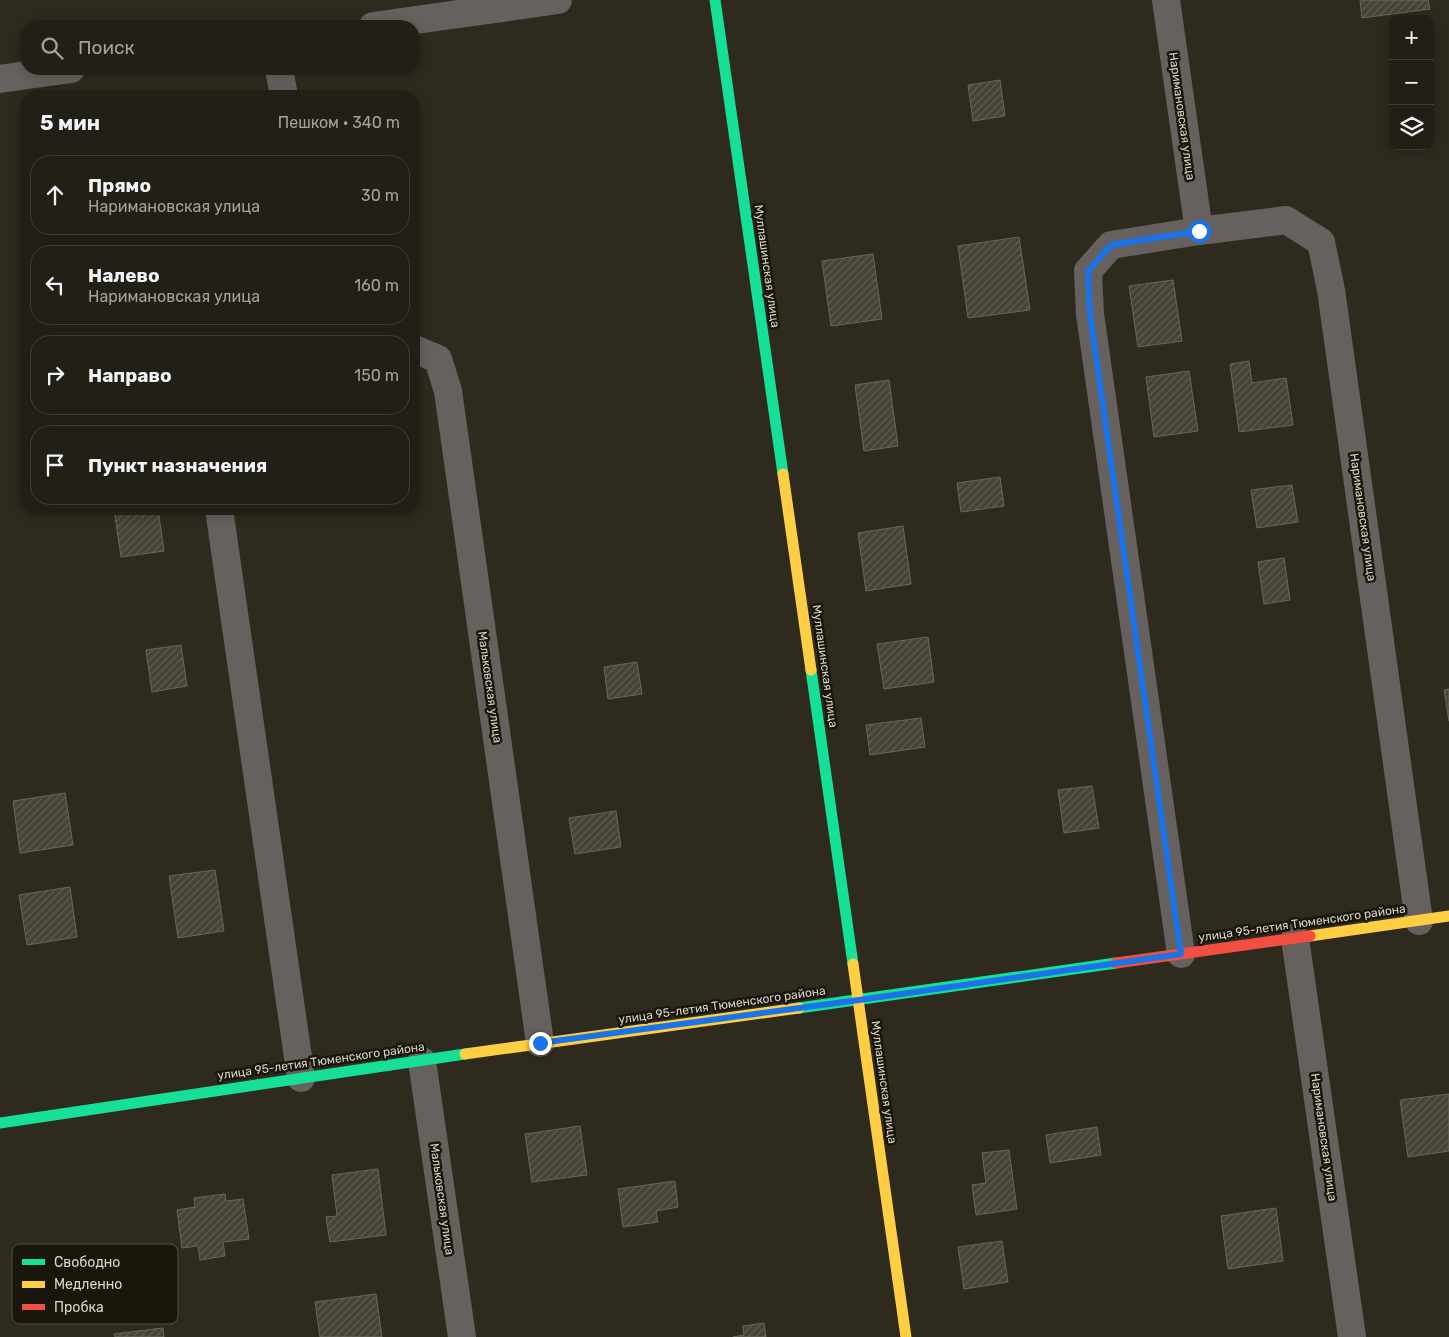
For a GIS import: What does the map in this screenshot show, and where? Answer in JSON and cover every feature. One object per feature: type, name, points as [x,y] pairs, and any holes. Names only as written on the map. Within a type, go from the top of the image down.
[{"type":"street","points":[[416,20],[558,0]]},
{"type":"street","name":"Муллашинская улица","points":[[715,0],[906,1337]]},
{"type":"street","name":"Наримановская улица","points":[[1166,0],[1199,231]]},
{"type":"street","points":[[0,79],[29,75]]},
{"type":"street","points":[[281,75],[283,90]]},
{"type":"street","name":"Наримановская улица","points":[[1181,954],[1090,314],[1088,271],[1111,245],[1199,231],[1286,220],[1321,242],[1331,290],[1419,920]]},
{"type":"street","name":"Мальковская улица","points":[[420,352],[438,359],[448,391],[540,1043]]},
{"type":"street","points":[[220,515],[301,1078]]},
{"type":"street","name":"улица 95-летия Тюменского района","points":[[0,1123],[540,1043],[859,1000],[1449,916]]},
{"type":"street","name":"Наримановская улица","points":[[1295,938],[1352,1337]]},
{"type":"street","name":"Мальковская улица","points":[[422,1061],[462,1337]]},
{"type":"building","points":[[1360,0],[1428,0],[1430,9],[1362,18]]},
{"type":"building","points":[[1000,80],[1005,116],[973,121],[968,85]]},
{"type":"building","points":[[1019,237],[1030,310],[968,318],[958,246]]},
{"type":"building","points":[[873,254],[882,319],[831,326],[822,261]]},
{"type":"building","points":[[1173,280],[1182,341],[1138,347],[1129,286]]},
{"type":"building","points":[[1249,361],[1252,383],[1286,378],[1293,425],[1239,432],[1230,364]]},
{"type":"building","points":[[1189,371],[1198,431],[1154,437],[1146,377]]},
{"type":"building","points":[[889,380],[898,446],[864,451],[855,385]]},
{"type":"building","points":[[1000,477],[1004,506],[961,512],[957,483]]},
{"type":"building","points":[[1292,485],[1298,522],[1257,528],[1251,490]]},
{"type":"building","points":[[115,515],[159,515],[164,551],[121,557]]},
{"type":"building","points":[[903,526],[911,584],[866,591],[858,533]]},
{"type":"building","points":[[1284,558],[1290,600],[1264,604],[1258,562]]},
{"type":"building","points":[[928,637],[934,682],[884,689],[877,644]]},
{"type":"building","points":[[181,645],[187,686],[152,692],[146,650]]},
{"type":"building","points":[[637,662],[642,694],[608,699],[604,667]]},
{"type":"building","points":[[1449,689],[1449,721],[1444,690]]},
{"type":"building","points":[[921,718],[925,747],[870,755],[866,725]]},
{"type":"building","points":[[1092,786],[1099,828],[1064,833],[1058,790]]},
{"type":"building","points":[[65,793],[73,845],[20,853],[13,801]]},
{"type":"building","points":[[616,811],[621,847],[575,854],[569,818]]},
{"type":"building","points":[[215,870],[224,931],[178,938],[169,876]]},
{"type":"building","points":[[70,887],[77,937],[27,945],[19,895]]},
{"type":"building","points":[[1449,1094],[1449,1151],[1408,1157],[1400,1100]]},
{"type":"building","points":[[580,1126],[587,1175],[532,1182],[525,1134]]},
{"type":"building","points":[[1097,1127],[1101,1155],[1050,1163],[1046,1135]]},
{"type":"building","points":[[1009,1150],[1017,1209],[976,1215],[972,1185],[986,1183],[982,1153]]},
{"type":"building","points":[[378,1169],[386,1235],[330,1242],[326,1217],[337,1216],[332,1175]]},
{"type":"building","points":[[675,1181],[678,1207],[656,1211],[658,1222],[623,1227],[618,1189]]},
{"type":"building","points":[[225,1194],[226,1201],[243,1199],[249,1239],[223,1242],[225,1256],[200,1260],[198,1246],[182,1248],[177,1210],[195,1207],[194,1198]]},
{"type":"building","points":[[1276,1208],[1283,1261],[1228,1269],[1221,1216]]},
{"type":"building","points":[[1002,1241],[1008,1282],[964,1289],[958,1247]]},
{"type":"building","points":[[376,1294],[382,1337],[320,1337],[315,1302]]},
{"type":"building","points":[[764,1323],[766,1337],[733,1337],[744,1335],[743,1326]]},
{"type":"building","points":[[163,1328],[164,1337],[115,1337],[114,1334]]},
{"type":"traffic: fast","points":[[715,0],[783,474]]},
{"type":"traffic: fast","points":[[811,670],[853,964]]},
{"type":"traffic: fast","points":[[799,1008],[1116,963]]},
{"type":"traffic: fast","points":[[0,1123],[465,1054]]},
{"type":"traffic: slow","points":[[783,474],[811,670]]},
{"type":"traffic: slow","points":[[1310,936],[1449,916]]},
{"type":"traffic: slow","points":[[853,964],[906,1337]]},
{"type":"traffic: slow","points":[[465,1054],[799,1008]]},
{"type":"traffic: jam","points":[[1116,963],[1310,936]]},
{"type":"route","points":[[540,1043],[1181,954],[1090,314],[1088,271],[1111,245],[1199,231]]}]
